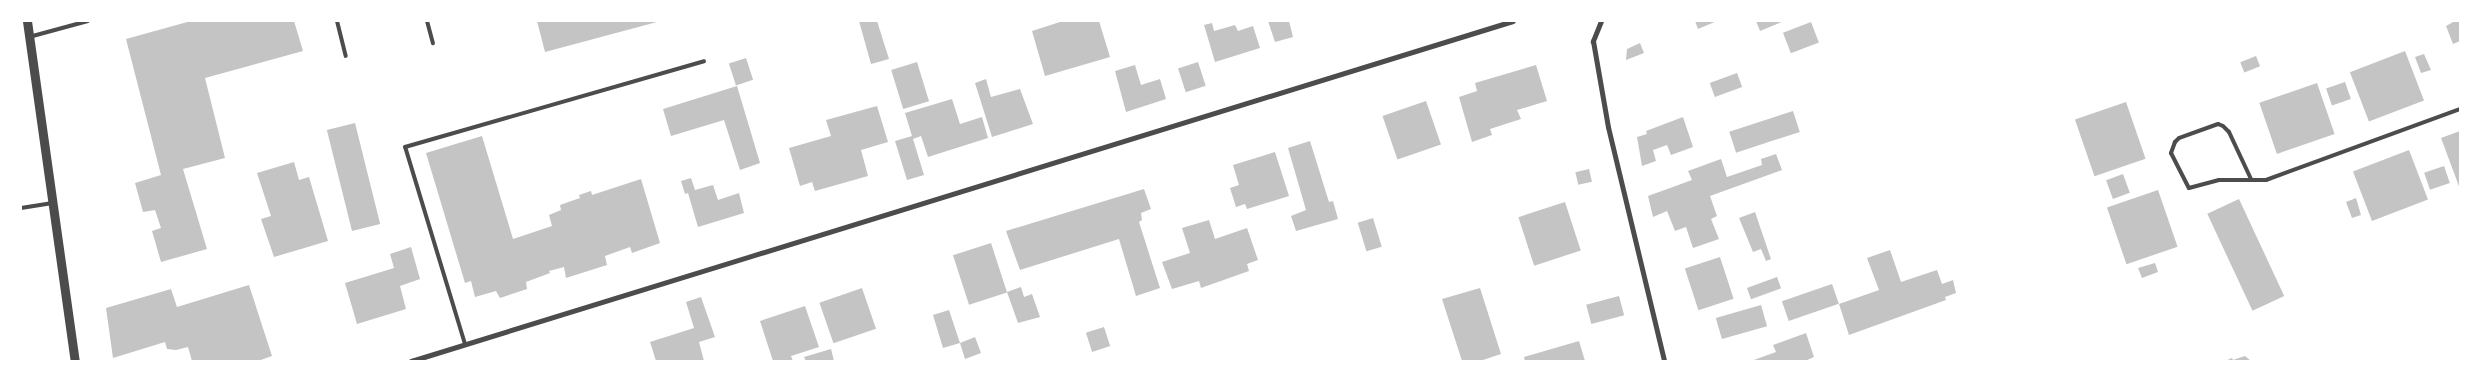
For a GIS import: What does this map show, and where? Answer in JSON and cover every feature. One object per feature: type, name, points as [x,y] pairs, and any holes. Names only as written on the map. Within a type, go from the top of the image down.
[{"type":"street","points":[[27,21],[75,361]]},
{"type":"street","points":[[411,361],[1512,21]]},
{"type":"street","points":[[1601,21],[1593,41],[1608,127],[1664,361]]},
{"type":"lane","points":[[29,37],[88,21]]},
{"type":"lane","points":[[336,21],[346,56]]},
{"type":"lane","points":[[427,21],[433,43]]},
{"type":"lane","points":[[465,344],[405,147],[704,61]]},
{"type":"lane","points":[[2251,180],[2229,132],[2224,126],[2218,124],[2179,138],[2175,142],[2171,153],[2189,188],[2218,180],[2251,180],[2266,180],[2460,109]]},
{"type":"lane","points":[[21,208],[53,203]]},
{"type":"building","points":[[191,21],[294,21],[303,51],[205,78],[225,158],[183,169],[207,249],[161,262],[152,231],[161,228],[155,210],[143,212],[135,183],[161,175],[126,39]]},
{"type":"building","points":[[537,21],[657,21],[657,22],[545,52]]},
{"type":"building","points":[[859,21],[877,21],[889,59],[871,64]]},
{"type":"building","points":[[1063,21],[1099,21],[1110,57],[1045,76],[1032,31]]},
{"type":"building","points":[[1268,21],[1289,21],[1293,37],[1275,42]]},
{"type":"building","points":[[1695,21],[1717,21],[1698,29]]},
{"type":"building","points":[[1756,21],[1784,21],[1760,31]]},
{"type":"building","points":[[2455,21],[2460,21],[2460,41],[2453,44],[2446,26]]},
{"type":"building","points":[[1811,22],[1819,43],[1791,53],[1783,33]]},
{"type":"building","points":[[1212,23],[1214,31],[1235,25],[1238,31],[1253,26],[1260,48],[1215,62],[1204,25]]},
{"type":"building","points":[[1640,43],[1644,53],[1626,60],[1627,49]]},
{"type":"building","points":[[2405,51],[2424,100],[2369,122],[2350,72]]},
{"type":"building","points":[[2424,54],[2431,70],[2421,73],[2415,57]]},
{"type":"building","points":[[2256,56],[2260,66],[2244,73],[2240,62]]},
{"type":"building","points":[[746,58],[753,80],[736,85],[729,64]]},
{"type":"building","points":[[917,62],[929,101],[903,109],[891,70]]},
{"type":"building","points":[[1198,62],[1206,86],[1186,92],[1178,68]]},
{"type":"building","points":[[1135,65],[1141,85],[1160,79],[1166,99],[1126,112],[1115,71]]},
{"type":"building","points":[[1536,65],[1547,101],[1517,110],[1521,119],[1490,129],[1492,135],[1472,142],[1459,97],[1477,91],[1475,83]]},
{"type":"building","points":[[1737,73],[1742,87],[1715,97],[1710,83]]},
{"type":"building","points":[[986,79],[991,97],[1020,89],[1033,124],[992,137],[975,83]]},
{"type":"building","points":[[2345,82],[2351,99],[2332,106],[2326,89]]},
{"type":"building","points":[[2317,83],[2335,134],[2277,154],[2259,103]]},
{"type":"building","points":[[737,86],[760,163],[740,170],[724,120],[671,136],[663,109]]},
{"type":"building","points":[[952,99],[960,124],[982,117],[988,138],[928,157],[921,136],[913,139],[924,175],[907,180],[895,141],[912,136],[905,113]]},
{"type":"building","points":[[1426,101],[1441,144],[1397,159],[1383,116]]},
{"type":"building","points":[[2126,102],[2146,159],[2094,176],[2075,120]]},
{"type":"building","points":[[877,106],[888,142],[861,150],[868,176],[815,191],[812,182],[800,186],[789,148],[831,136],[826,120]]},
{"type":"building","points":[[1793,111],[1800,132],[1736,153],[1729,132]]},
{"type":"building","points":[[1683,117],[1693,147],[1671,155],[1667,145],[1653,150],[1656,161],[1642,166],[1637,137],[1647,134],[1646,131]]},
{"type":"building","points":[[355,123],[380,224],[352,231],[327,130]]},
{"type":"building","points":[[2460,131],[2460,189],[2441,138]]},
{"type":"building","points":[[482,136],[513,239],[552,226],[549,215],[561,210],[560,205],[580,198],[579,195],[591,191],[592,195],[641,179],[660,243],[632,253],[630,247],[605,256],[607,265],[566,278],[564,267],[549,271],[550,273],[526,282],[527,289],[500,298],[496,291],[475,297],[471,281],[465,283],[426,153]]},
{"type":"building","points":[[1310,141],[1329,202],[1333,201],[1338,219],[1296,231],[1291,216],[1306,210],[1288,148]]},
{"type":"building","points":[[2409,150],[2428,199],[2372,221],[2353,172]]},
{"type":"building","points":[[1275,152],[1289,196],[1247,209],[1245,204],[1236,207],[1230,188],[1239,185],[1233,165]]},
{"type":"building","points":[[1776,154],[1782,170],[1710,196],[1717,216],[1711,219],[1719,239],[1693,248],[1686,227],[1675,231],[1667,211],[1653,217],[1648,196],[1692,180],[1688,171],[1721,159],[1727,177],[1762,165],[1761,159]]},
{"type":"building","points":[[294,162],[299,180],[309,177],[328,241],[274,257],[261,219],[271,216],[257,173]]},
{"type":"building","points":[[2444,166],[2450,183],[2430,190],[2424,173]]},
{"type":"building","points":[[1589,169],[1592,182],[1578,185],[1575,172]]},
{"type":"building","points":[[2123,174],[2130,193],[2113,199],[2106,180]]},
{"type":"building","points":[[691,178],[695,190],[713,185],[718,200],[739,193],[744,213],[698,227],[688,193],[685,194],[681,181]]},
{"type":"building","points":[[1144,189],[1151,209],[1141,213],[1142,220],[1139,222],[1160,288],[1136,296],[1119,239],[1020,270],[1006,231]]},
{"type":"building","points":[[2158,190],[2178,247],[2126,264],[2107,208]]},
{"type":"building","points":[[2356,198],[2361,215],[2352,218],[2346,202]]},
{"type":"building","points":[[2239,199],[2284,296],[2252,311],[2207,214]]},
{"type":"building","points":[[1565,202],[1581,251],[1534,266],[1518,217]]},
{"type":"building","points":[[1755,212],[1771,259],[1766,261],[1761,249],[1753,252],[1739,218]]},
{"type":"building","points":[[1373,218],[1382,247],[1366,251],[1358,223]]},
{"type":"building","points":[[1209,220],[1215,239],[1247,228],[1258,260],[1247,264],[1249,271],[1201,288],[1199,281],[1172,289],[1162,262],[1190,253],[1182,228]]},
{"type":"building","points":[[991,243],[1007,292],[969,305],[953,255]]},
{"type":"building","points":[[411,247],[420,279],[400,286],[406,309],[357,324],[345,283],[394,268],[390,254]]},
{"type":"building","points":[[1890,250],[1901,282],[1937,270],[1942,284],[1953,280],[1956,293],[1945,297],[1946,300],[1849,335],[1839,304],[1879,290],[1867,258]]},
{"type":"building","points":[[1720,257],[1734,299],[1698,310],[1685,268]]},
{"type":"building","points":[[2155,263],[2158,272],[2142,278],[2138,268]]},
{"type":"building","points":[[1777,277],[1781,288],[1751,299],[1747,288]]},
{"type":"building","points":[[1832,284],[1839,304],[1789,321],[1782,301]]},
{"type":"building","points":[[249,285],[272,356],[258,361],[192,361],[188,347],[176,350],[167,349],[165,342],[113,358],[106,308],[171,289],[177,307]]},
{"type":"building","points":[[1021,287],[1024,297],[1032,294],[1040,317],[1018,323],[1007,292]]},
{"type":"building","points":[[862,288],[876,329],[833,343],[819,303]]},
{"type":"building","points":[[1480,288],[1501,354],[1480,361],[1462,361],[1442,299]]},
{"type":"building","points":[[1619,296],[1624,315],[1591,324],[1586,305]]},
{"type":"building","points":[[701,297],[715,337],[699,342],[704,361],[656,361],[650,342],[694,328],[686,302]]},
{"type":"building","points":[[1761,305],[1767,326],[1722,339],[1716,318]]},
{"type":"building","points":[[805,306],[819,347],[791,356],[793,361],[773,361],[760,321]]},
{"type":"building","points":[[949,310],[960,343],[943,348],[933,315]]},
{"type":"building","points":[[1104,327],[1110,346],[1092,352],[1086,333]]},
{"type":"building","points":[[1806,333],[1814,357],[1805,361],[1751,361],[1776,352],[1773,345]]},
{"type":"building","points":[[975,337],[981,353],[965,359],[960,343]]},
{"type":"building","points":[[1579,341],[1585,361],[1525,361],[1524,357]]},
{"type":"building","points":[[831,349],[834,361],[806,361],[804,357]]},
{"type":"building","points":[[2245,356],[2251,361],[2225,361],[2232,358],[2233,360]]}]
